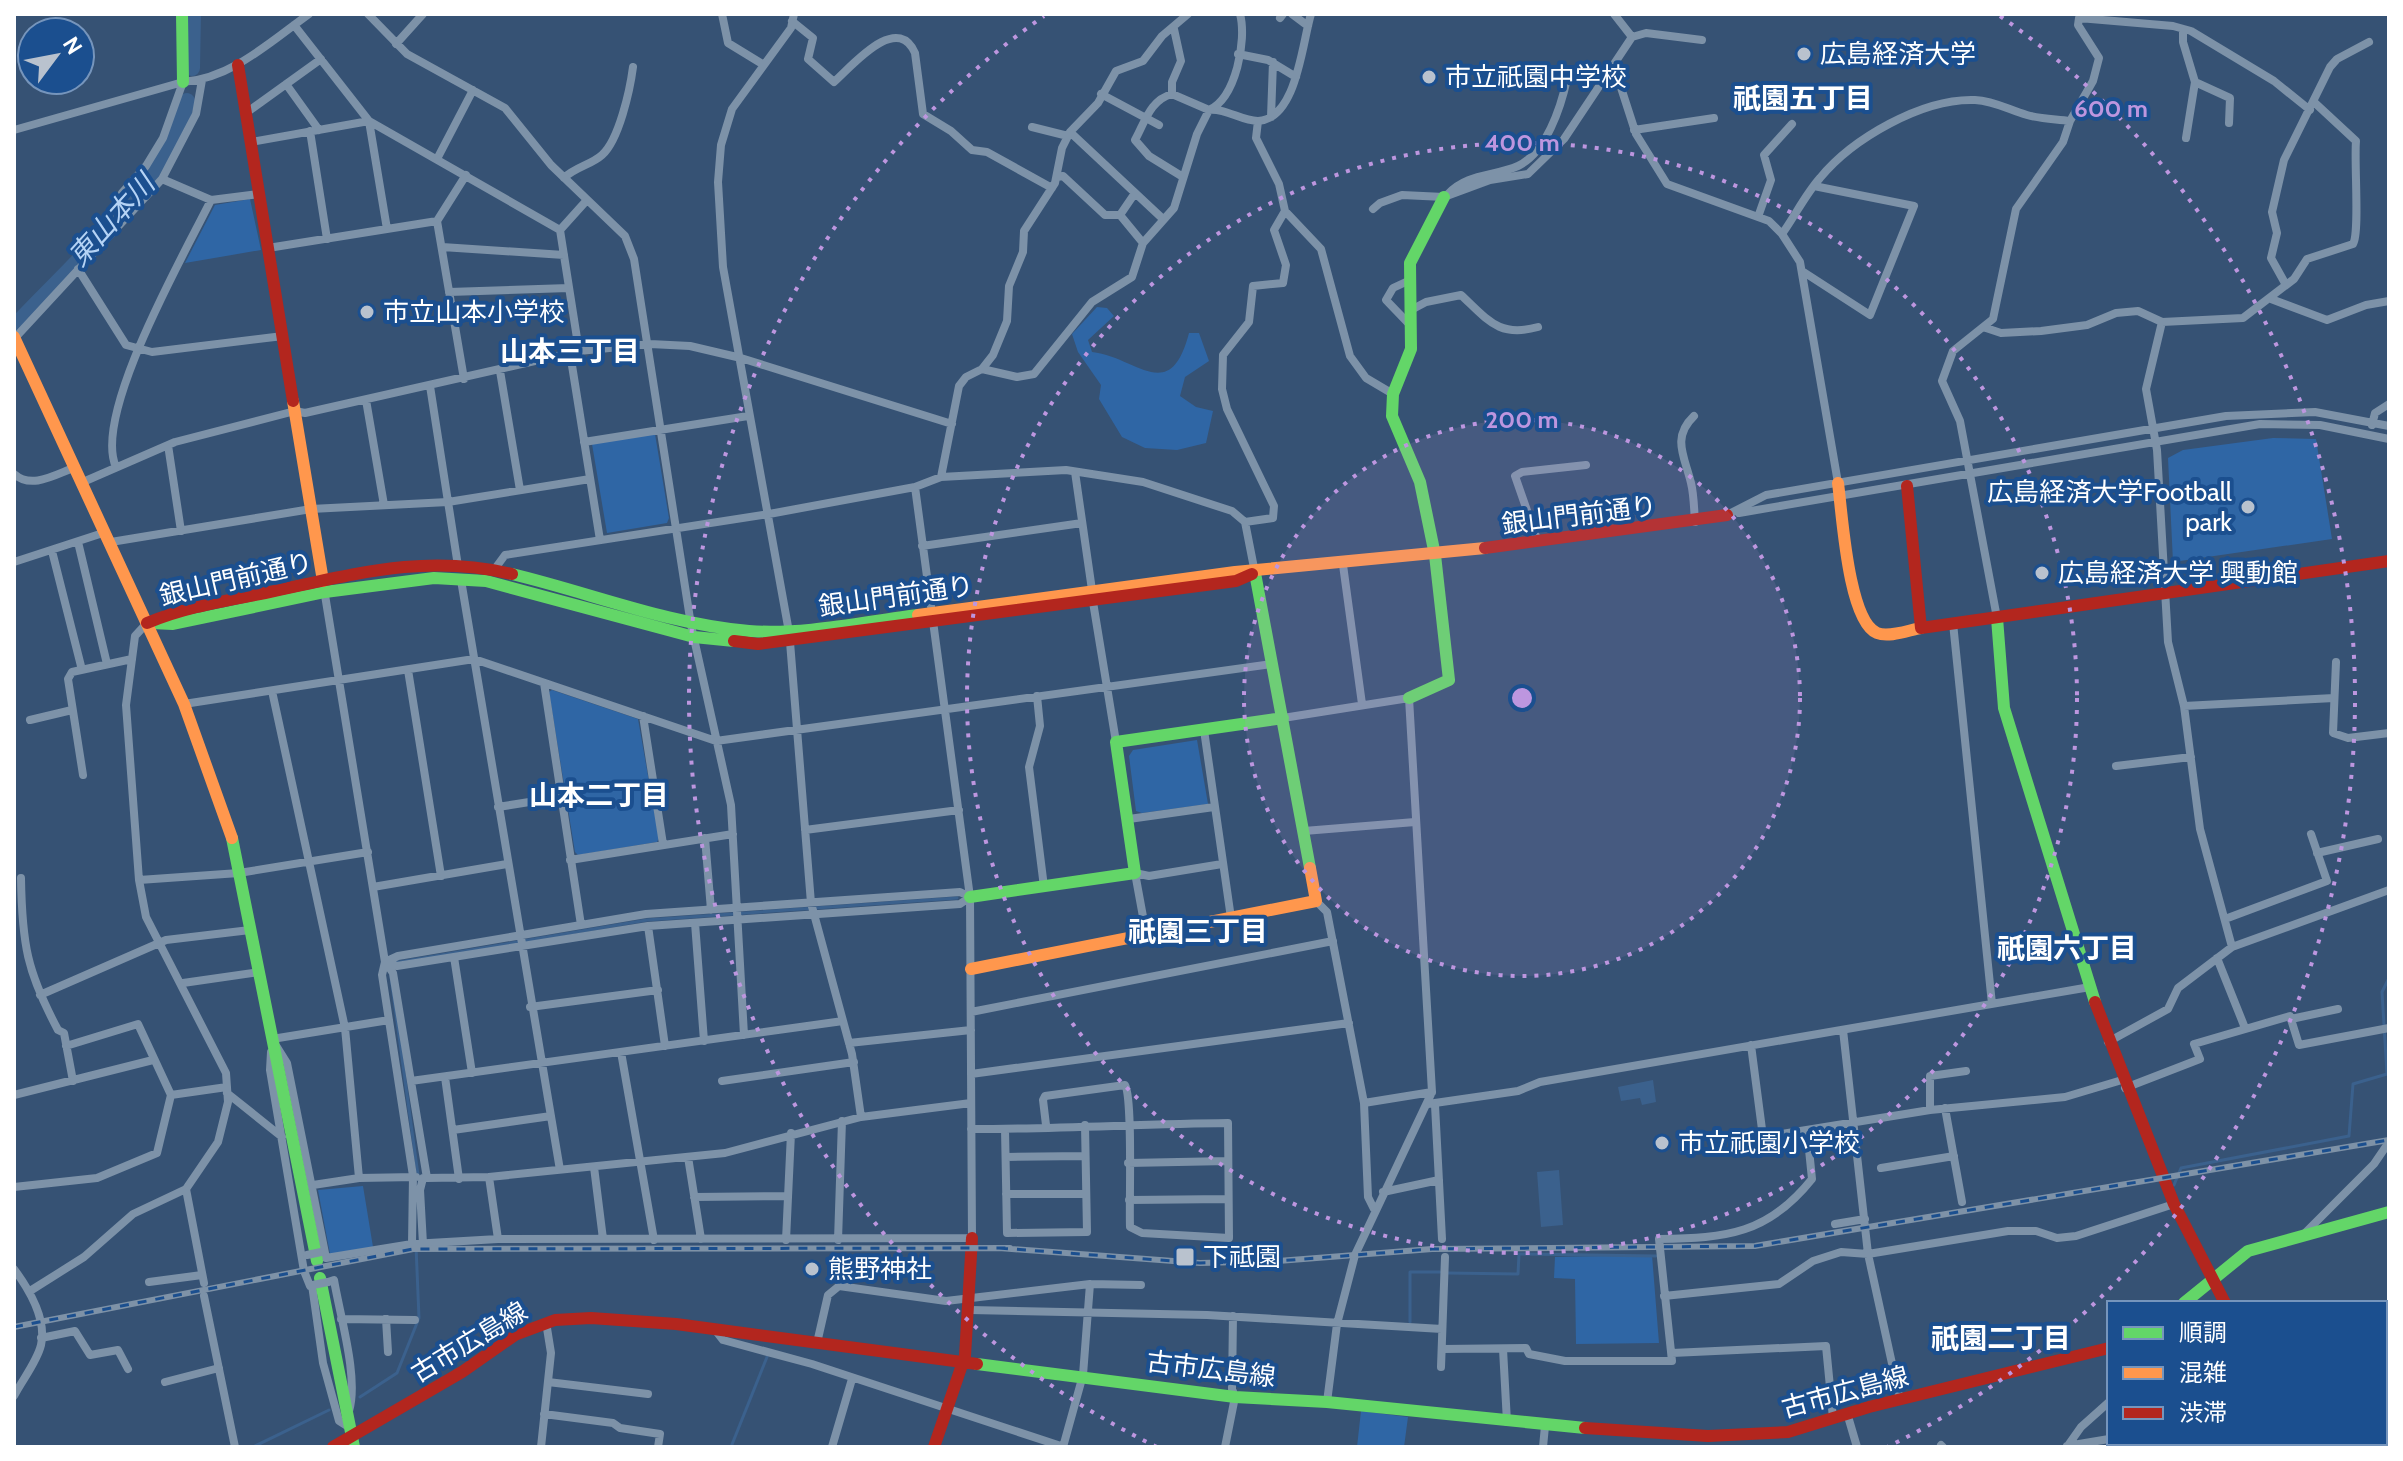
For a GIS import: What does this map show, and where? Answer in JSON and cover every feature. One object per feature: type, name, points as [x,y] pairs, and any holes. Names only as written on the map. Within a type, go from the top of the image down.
[{"type":"street","points":[[122,193],[146,166],[163,138],[183,82],[182,14]]},
{"type":"street","points":[[14,130],[183,82],[202,80],[238,65],[309,14]]},
{"type":"street","points":[[368,14],[407,54],[505,108],[564,178],[625,236],[634,259],[650,344],[693,631],[731,805],[744,1035]]},
{"type":"street","points":[[396,44],[423,14]]},
{"type":"street","points":[[722,14],[728,43],[764,65]]},
{"type":"street","points":[[941,477],[959,386],[966,377],[982,369],[993,355],[1007,321],[1009,286],[1023,252],[1024,231],[1052,188],[1069,134],[1098,103],[1116,71],[1143,61],[1162,36],[1174,29],[1188,14]]},
{"type":"street","points":[[982,369],[1017,377],[1034,374],[1092,302],[1132,277],[1143,243],[1174,208],[1209,110],[1216,107],[1227,91],[1238,54],[1240,14]]},
{"type":"street","points":[[1292,14],[1308,26]]},
{"type":"street","points":[[1183,177],[1141,149],[1135,140],[1156,101],[1172,94],[1209,110],[1218,109],[1258,121],[1271,117],[1286,104],[1296,77],[1311,14]]},
{"type":"street","points":[[1614,14],[1632,37]]},
{"type":"street","points":[[861,1117],[854,1062],[811,903],[790,637],[723,267],[718,182],[721,145],[732,109],[793,18],[813,38],[808,59],[834,82],[871,49],[891,37],[900,37],[911,45],[915,53],[923,114],[951,131],[972,150],[987,152],[1052,188]]},
{"type":"street","points":[[1986,328],[2001,333],[2041,331],[2087,325],[2116,313],[2138,311],[2162,322],[2243,318],[2271,299],[2307,259],[2353,244],[2359,230],[2354,196],[2356,141],[2274,81],[2183,29],[2079,18],[2078,25],[2099,58],[2093,81],[2070,121],[2058,151],[2016,209],[1993,319],[1986,328],[1953,351],[1942,381],[1960,421],[1971,475],[1997,618],[2004,708],[2108,1042],[2174,1204],[2224,1301]]},
{"type":"street","points":[[294,25],[369,121],[560,230]]},
{"type":"street","points":[[1172,94],[1172,82],[1181,61],[1174,29]]},
{"type":"street","points":[[2183,29],[2183,42],[2195,82],[2186,138]]},
{"type":"street","points":[[1373,209],[1402,195],[1444,197],[1490,180],[1528,174],[1564,139],[1632,37],[1646,33],[1702,40]]},
{"type":"street","points":[[2286,285],[2271,258],[2277,233],[2272,212],[2284,160],[2297,128],[2313,107],[2337,59],[2369,42]]},
{"type":"street","points":[[1238,54],[1273,62],[1296,77]]},
{"type":"street","points":[[246,113],[321,59]]},
{"type":"street","points":[[1271,117],[1273,62]]},
{"type":"street","points":[[238,65],[368,852],[385,962],[382,975],[389,1020],[419,1177]]},
{"type":"street","points":[[1614,66],[1634,130],[1667,184],[1758,217],[1782,234],[1802,271],[1856,601],[1867,626],[1878,633],[1921,628],[2389,561]]},
{"type":"street","points":[[564,178],[601,156],[607,148],[630,92],[633,67]]},
{"type":"street","points":[[1116,742],[1409,698],[1449,680],[1435,555],[1420,482],[1392,416],[1393,394],[1411,349],[1414,328],[1408,281],[1410,263],[1444,197],[1467,180],[1520,165],[1536,150],[1550,129],[1567,79]]},
{"type":"street","points":[[202,80],[196,114],[162,179],[14,338],[184,704],[232,837],[314,1255],[305,1280],[318,1283],[334,1280],[354,1396],[343,1418]]},
{"type":"street","points":[[2195,82],[2230,98],[2229,123]]},
{"type":"street","points":[[286,84],[314,131],[327,239]]},
{"type":"street","points":[[437,159],[473,90]]},
{"type":"street","points":[[1101,94],[1159,125]]},
{"type":"street","points":[[1782,234],[1814,186],[1862,139],[1886,124],[1972,99],[1997,102],[2027,115],[2070,121]]},
{"type":"street","points":[[1634,130],[1714,118]]},
{"type":"street","points":[[251,142],[369,121]]},
{"type":"street","points":[[369,121],[387,229]]},
{"type":"street","points":[[1258,121],[1256,138],[1279,184],[1285,211],[1321,249],[1350,356],[1366,378],[1393,394]]},
{"type":"street","points":[[1758,217],[1771,180],[1764,155],[1792,124]]},
{"type":"street","points":[[1032,127],[1069,134],[1163,219]]},
{"type":"street","points":[[464,379],[437,221],[466,175]]},
{"type":"street","points":[[1057,177],[1063,176],[1105,215],[1120,215]]},
{"type":"street","points":[[162,179],[211,200],[259,194]]},
{"type":"street","points":[[1802,271],[1870,315],[1914,206],[1814,186]]},
{"type":"street","points":[[1120,215],[1135,193]]},
{"type":"street","points":[[116,467],[112,459],[120,392],[211,200]]},
{"type":"street","points":[[560,230],[587,200]]},
{"type":"street","points":[[1245,522],[1273,518],[1274,506],[1224,401],[1223,355],[1249,322],[1253,286],[1283,283],[1286,265],[1274,230],[1285,211]]},
{"type":"street","points":[[1120,215],[1143,243]]},
{"type":"street","points":[[268,248],[437,221]]},
{"type":"street","points":[[560,230],[569,288],[584,442],[600,540]]},
{"type":"street","points":[[442,247],[564,255]]},
{"type":"street","points":[[78,269],[126,345],[139,350],[152,352],[283,336]]},
{"type":"street","points":[[1408,281],[1393,288],[1386,300],[1414,328]]},
{"type":"street","points":[[449,292],[569,288]]},
{"type":"street","points":[[1411,310],[1426,302],[1461,295],[1477,313],[1510,331],[1538,327]]},
{"type":"street","points":[[2271,299],[2327,320],[2366,305],[2389,301]]},
{"type":"street","points":[[2162,322],[2146,389],[2155,440],[2168,642],[2184,706],[2200,829],[2232,947]]},
{"type":"street","points":[[83,482],[168,445],[295,411],[305,413],[575,352],[650,344],[690,346],[741,358],[952,424]]},
{"type":"street","points":[[500,371],[520,490]]},
{"type":"street","points":[[430,386],[458,566]]},
{"type":"street","points":[[366,400],[384,505]]},
{"type":"street","points":[[2371,434],[2375,413],[2389,404]]},
{"type":"street","points":[[1839,490],[1967,462],[2276,411],[2315,412],[2389,426]]},
{"type":"street","points":[[584,442],[748,416]]},
{"type":"street","points":[[1694,416],[1681,433],[1680,448],[1690,478],[1695,522]]},
{"type":"street","name":"銀山門前通り","points":[[324,586],[486,581],[758,644],[1092,596],[1236,581],[1255,573],[1435,555],[1695,522],[1839,490],[1907,486],[2217,429],[2288,423],[2389,439]]},
{"type":"street","points":[[168,445],[181,531]]},
{"type":"street","points":[[1538,542],[1515,476],[1522,472],[1586,465]]},
{"type":"street","points":[[14,474],[22,481],[34,482],[76,467]]},
{"type":"street","points":[[1075,472],[1146,933]]},
{"type":"street","points":[[494,570],[505,555],[769,514],[915,487],[941,477],[1075,472],[1143,482],[1232,511],[1245,522],[1316,901],[1327,912],[1333,941],[1364,1103],[1368,1197],[1374,1209]]},
{"type":"street","points":[[14,562],[78,542],[108,537],[181,531],[311,509],[448,502],[590,479]]},
{"type":"street","points":[[1907,486],[1921,628]]},
{"type":"street","points":[[915,487],[970,897],[970,1303],[963,1362],[934,1447]]},
{"type":"street","points":[[922,546],[1082,523]]},
{"type":"street","points":[[78,542],[107,664]]},
{"type":"street","points":[[52,551],[82,670]]},
{"type":"street","points":[[1343,565],[1362,704]]},
{"type":"street","name":"銀山門前通り","points":[[147,623],[173,624],[383,569],[458,566],[494,570],[693,631]]},
{"type":"street","points":[[461,580],[530,1007],[560,1170]]},
{"type":"street","points":[[30,1291],[84,1257],[133,1214],[186,1189],[218,1142],[227,1090],[226,1073],[183,983],[146,917],[139,880],[126,705],[135,636],[147,623]]},
{"type":"street","points":[[1953,623],[1992,1004]]},
{"type":"street","points":[[83,775],[68,679],[72,672],[132,659]]},
{"type":"street","points":[[184,704],[474,659],[716,741],[1272,664]]},
{"type":"street","points":[[2336,662],[2333,733],[2348,738],[2389,733]]},
{"type":"street","points":[[408,670],[441,876]]},
{"type":"street","points":[[544,683],[581,925]]},
{"type":"street","points":[[272,691],[345,1028],[359,1178]]},
{"type":"street","points":[[1037,696],[1040,726],[1029,767],[1044,887]]},
{"type":"street","points":[[1409,698],[1442,1239]]},
{"type":"street","points":[[2184,706],[2334,698]]},
{"type":"street","points":[[30,720],[72,710]]},
{"type":"street","points":[[643,716],[663,844]]},
{"type":"street","points":[[1204,730],[1231,918]]},
{"type":"street","points":[[2116,766],[2191,757]]},
{"type":"street","points":[[498,807],[561,797]]},
{"type":"street","points":[[1129,819],[1214,807]]},
{"type":"street","points":[[805,830],[959,810]]},
{"type":"street","points":[[1304,831],[1415,822]]},
{"type":"street","points":[[570,860],[733,834]]},
{"type":"street","points":[[2225,919],[2327,881],[2311,834]]},
{"type":"street","points":[[705,838],[711,910]]},
{"type":"street","points":[[2317,853],[2378,839]]},
{"type":"street","points":[[139,880],[239,873],[368,852]]},
{"type":"street","points":[[373,887],[507,864]]},
{"type":"street","points":[[385,962],[397,966],[648,926],[960,904],[970,897],[1135,873],[1149,876],[1222,864]]},
{"type":"street","points":[[21,878],[22,937],[40,995],[58,1030],[64,1033],[73,1081]]},
{"type":"street","points":[[2108,1042],[2168,1009],[2178,988],[2232,947],[2389,890]]},
{"type":"street","points":[[385,962],[398,956],[646,914],[960,892],[970,897]]},
{"type":"street","points":[[971,969],[1316,901]]},
{"type":"street","points":[[695,923],[704,1041]]},
{"type":"street","points":[[648,926],[665,1046]]},
{"type":"street","points":[[40,995],[160,942],[250,930]]},
{"type":"street","points":[[971,1012],[1333,941]]},
{"type":"street","points":[[454,957],[472,1073]]},
{"type":"street","points":[[2217,958],[2245,1028]]},
{"type":"street","points":[[385,962],[393,973],[411,1081],[419,1177],[417,1244]]},
{"type":"street","points":[[183,983],[259,972]]},
{"type":"street","points":[[1432,1105],[1518,1091],[1540,1082],[2090,987]]},
{"type":"street","points":[[530,1007],[658,990]]},
{"type":"street","points":[[2291,1019],[2338,1009]]},
{"type":"street","points":[[1751,1045],[1763,1137],[1945,1108],[2065,1097],[2124,1084],[2200,1059],[2194,1044],[2290,1016],[2299,1045],[2389,1028]]},
{"type":"street","points":[[272,1039],[389,1020]]},
{"type":"street","points":[[411,1081],[843,1021]]},
{"type":"street","points":[[971,1074],[1349,1023]]},
{"type":"street","points":[[14,1187],[97,1178],[157,1153],[171,1095],[138,1024],[66,1046]]},
{"type":"street","points":[[849,1043],[971,1030]]},
{"type":"street","points":[[1843,1030],[1868,1254],[1900,1400]]},
{"type":"street","points":[[272,1039],[270,1070],[282,1137],[314,1255]]},
{"type":"street","points":[[621,1052],[654,1240]]},
{"type":"street","points":[[14,1095],[153,1060]]},
{"type":"street","points":[[722,1081],[854,1062]]},
{"type":"street","points":[[1930,1110],[1930,1076],[1966,1071]]},
{"type":"street","points":[[445,1077],[459,1179]]},
{"type":"street","points":[[971,1129],[1046,1125],[1085,1125],[1128,1124],[1228,1123],[1229,1238],[1142,1233],[1130,1227],[1128,1163],[1128,1124],[1129,1094],[1125,1085],[1045,1096],[1046,1125]]},
{"type":"street","points":[[171,1095],[227,1090],[282,1137]]},
{"type":"street","points":[[1364,1103],[1432,1092]]},
{"type":"street","points":[[313,1185],[359,1178],[489,1177],[725,1153],[791,1133],[861,1117],[971,1103]]},
{"type":"street","points":[[1327,1402],[1337,1324],[1355,1255],[1374,1209],[1432,1105]]},
{"type":"street","points":[[1945,1108],[1962,1202]]},
{"type":"street","points":[[453,1130],[551,1116]]},
{"type":"street","points":[[838,1240],[842,1121]]},
{"type":"street","points":[[1005,1129],[1007,1233],[1087,1232],[1085,1125]]},
{"type":"street","points":[[1443,1349],[1526,1348],[1529,1354],[1565,1361],[1672,1361],[1659,1239],[1710,1239],[1743,1231],[1784,1210],[1812,1179],[1807,1130]]},
{"type":"street","points":[[786,1240],[791,1133]]},
{"type":"street","points":[[2300,1238],[2374,1164],[2389,1142]]},
{"type":"street","points":[[1006,1157],[1085,1156]]},
{"type":"street","points":[[1881,1168],[1954,1156]]},
{"type":"street","points":[[688,1157],[701,1239]]},
{"type":"street","points":[[1128,1163],[1228,1161]]},
{"type":"street","points":[[594,1167],[603,1239]]},
{"type":"street","points":[[489,1177],[498,1239]]},
{"type":"street","points":[[1383,1192],[1439,1180]]},
{"type":"street","points":[[149,1282],[203,1279],[186,1189]]},
{"type":"street","points":[[1006,1194],[1086,1194]]},
{"type":"street","points":[[694,1197],[788,1196]]},
{"type":"street","points":[[1129,1200],[1228,1199]]},
{"type":"street","points":[[1664,1296],[1779,1284],[1805,1266],[1832,1254],[1868,1254],[2008,1231],[2076,1236],[2174,1204]]},
{"type":"street","points":[[2186,1301],[2248,1251],[2389,1212]]},
{"type":"street","points":[[1835,1224],[1865,1219]]},
{"type":"street","points":[[314,1255],[332,1259],[417,1244],[498,1239],[972,1238]]},
{"type":"street","points":[[1441,1367],[1445,1257]]},
{"type":"street","points":[[14,1269],[30,1291],[41,1338],[41,1344],[14,1396]]},
{"type":"street","points":[[318,1283],[334,1401],[352,1437]]},
{"type":"street","points":[[318,1283],[343,1418]]},
{"type":"street","points":[[970,1303],[1090,1284],[1141,1285]]},
{"type":"street","points":[[716,1331],[723,1340],[1059,1446],[1083,1375],[1090,1284]]},
{"type":"street","points":[[817,1343],[828,1295],[839,1286],[946,1301],[1087,1312],[1233,1316],[1442,1329]]},
{"type":"street","points":[[204,1296],[235,1447]]},
{"type":"street","points":[[1225,1447],[1235,1397],[1232,1389],[1233,1316]]},
{"type":"street","name":"古市広島線","points":[[333,1447],[462,1372],[515,1335],[546,1322],[591,1318],[676,1324],[1235,1397],[1327,1402],[1545,1426],[1754,1435],[1788,1432],[1847,1413],[2107,1348]]},
{"type":"street","points":[[341,1319],[415,1320]]},
{"type":"street","points":[[386,1319],[388,1352]]},
{"type":"street","points":[[541,1447],[551,1353],[546,1322]]},
{"type":"street","points":[[41,1338],[75,1331],[90,1355],[118,1350],[128,1369]]},
{"type":"street","points":[[1672,1353],[1826,1346],[1833,1418]]},
{"type":"street","points":[[1503,1349],[1507,1422]]},
{"type":"street","points":[[165,1382],[219,1368]]},
{"type":"street","points":[[832,1447],[852,1379]]},
{"type":"street","points":[[548,1382],[648,1394]]},
{"type":"street","points":[[2067,1446],[2081,1427],[2107,1404]]},
{"type":"street","points":[[1847,1413],[1857,1447]]},
{"type":"street","points":[[544,1414],[613,1423],[620,1428],[660,1434],[658,1447]]},
{"type":"street","points":[[1543,1447],[1545,1426]]},
{"type":"street","points":[[2067,1446],[2107,1439]]},
{"type":"shaded area","points":[[250,199],[261,250],[185,263],[215,205]]},
{"type":"shaded area","points":[[1097,307],[1107,308],[1114,316],[1088,340],[1092,352],[1150,372],[1162,372],[1172,367],[1181,355],[1189,333],[1199,333],[1209,361],[1185,377],[1180,396],[1196,407],[1213,411],[1206,443],[1177,450],[1145,448],[1122,437],[1099,399],[1101,385],[1078,352],[1072,334]]},
{"type":"shaded area","points":[[655,434],[669,518],[667,523],[607,533],[592,444]]},
{"type":"shaded area","name":"広島経済大学Football park","points":[[2273,438],[2316,439],[2332,539],[2173,562],[2168,458],[2183,450]]},
{"type":"shaded area","points":[[552,690],[638,719],[659,838],[657,842],[578,855],[575,852],[549,692]]},
{"type":"shaded area","points":[[1197,740],[1208,804],[1142,813],[1136,811],[1129,756],[1133,750]]},
{"type":"shaded area","points":[[1653,1080],[1656,1102],[1642,1105],[1640,1098],[1621,1101],[1618,1087]]},
{"type":"shaded area","points":[[1559,1170],[1563,1225],[1541,1227],[1537,1172]]},
{"type":"shaded area","points":[[363,1186],[373,1247],[330,1254],[318,1190]]},
{"type":"shaded area","points":[[1652,1255],[1659,1343],[1576,1344],[1575,1279],[1554,1278],[1555,1257]]},
{"type":"shaded area","points":[[1361,1411],[1408,1417],[1404,1447],[1357,1447]]},
{"type":"waterway","name":"東山本川","points":[[192,68],[193,14]]},
{"type":"waterway","name":"東山本川","points":[[14,327],[115,222],[139,192],[177,132],[187,101]]},
{"type":"waterway","points":[[394,963],[647,920],[957,898]]},
{"type":"waterway","points":[[390,970],[418,1175]]},
{"type":"waterway","points":[[2174,1185],[2181,1168],[2349,1136],[2353,1084],[2387,1074],[2382,992],[2389,978]]},
{"type":"waterway","points":[[360,1397],[397,1373],[419,1318],[416,1246]]},
{"type":"waterway","points":[[1447,1273],[1518,1274],[1519,1254],[1656,1256]]},
{"type":"waterway","points":[[1410,1322],[1410,1272],[1440,1272]]},
{"type":"waterway","points":[[731,1447],[767,1357]]},
{"type":"waterway","points":[[253,1447],[329,1410]]},
{"type":"railway","points":[[999,1248],[1200,1263],[1278,1261],[1432,1249],[1755,1246],[2389,1140]]},
{"type":"railway","points":[[14,1327],[413,1249],[1010,1248]]},
{"type":"traffic: fast","points":[[182,14],[183,82]]},
{"type":"traffic: fast","points":[[1409,698],[1449,680],[1435,555],[1420,482],[1392,416],[1393,394],[1411,349],[1410,263],[1444,197]]},
{"type":"traffic: fast","points":[[1255,573],[1310,868]]},
{"type":"traffic: fast","points":[[512,574],[688,622],[749,631],[812,630],[918,615]]},
{"type":"traffic: fast","points":[[152,623],[173,624],[325,592],[434,578],[486,581],[694,637],[734,641]]},
{"type":"traffic: fast","points":[[1997,618],[2004,708],[2095,1002]]},
{"type":"traffic: fast","points":[[970,897],[1135,873],[1116,742],[1283,718]]},
{"type":"traffic: fast","points":[[232,838],[317,1261]]},
{"type":"traffic: fast","points":[[2186,1301],[2248,1251],[2389,1212]]},
{"type":"traffic: fast","points":[[320,1278],[354,1447]]},
{"type":"traffic: fast","points":[[977,1364],[1235,1397],[1327,1402],[1585,1428]]},
{"type":"traffic: slow","points":[[14,337],[184,704],[232,838]]},
{"type":"traffic: slow","points":[[293,401],[323,581]]},
{"type":"traffic: slow","points":[[1838,483],[1848,564],[1859,609],[1867,624],[1882,634],[1921,628]]},
{"type":"traffic: slow","points":[[918,615],[1235,572],[1485,548]]},
{"type":"traffic: slow","points":[[971,969],[1316,901],[1310,868]]},
{"type":"traffic: jam","points":[[238,65],[293,401]]},
{"type":"traffic: jam","points":[[1907,486],[1921,628],[2389,561]]},
{"type":"traffic: jam","points":[[1485,548],[1727,515]]},
{"type":"traffic: jam","points":[[147,623],[205,605],[388,569],[448,566],[512,574]]},
{"type":"traffic: jam","points":[[734,641],[758,644],[1236,581],[1252,574]]},
{"type":"traffic: jam","points":[[2095,1002],[2174,1204],[2224,1301]]},
{"type":"traffic: jam","points":[[934,1447],[965,1356],[972,1238]]},
{"type":"traffic: jam","points":[[333,1447],[462,1372],[515,1335],[555,1320],[591,1318],[676,1324],[977,1364]]},
{"type":"traffic: jam","points":[[1585,1428],[1708,1436],[1788,1432],[1869,1407],[2107,1348]]},
{"type":"place","name":"広島経済大学","points":[[1804,54]]},
{"type":"place","name":"市立祇園中学校","points":[[1429,77]]},
{"type":"place","name":"市立山本小学校","points":[[367,312]]},
{"type":"place","name":"広島経済大学Football park","points":[[2248,507]]},
{"type":"place","name":"広島経済大学 興動館","points":[[2042,573]]},
{"type":"place","name":"市立祇園小学校","points":[[1662,1143]]},
{"type":"place","name":"下祗園","points":[[1185,1257]]},
{"type":"place","name":"熊野神社","points":[[812,1269]]},
{"type":"district","name":"祇園五丁目","points":[[1803,98]]},
{"type":"district","name":"山本三丁目","points":[[570,351]]},
{"type":"district","name":"山本二丁目","points":[[599,795]]},
{"type":"district","name":"祇園三丁目","points":[[1198,931]]},
{"type":"district","name":"祇園六丁目","points":[[2067,948]]},
{"type":"district","name":"祇園二丁目","points":[[2001,1338]]}]
